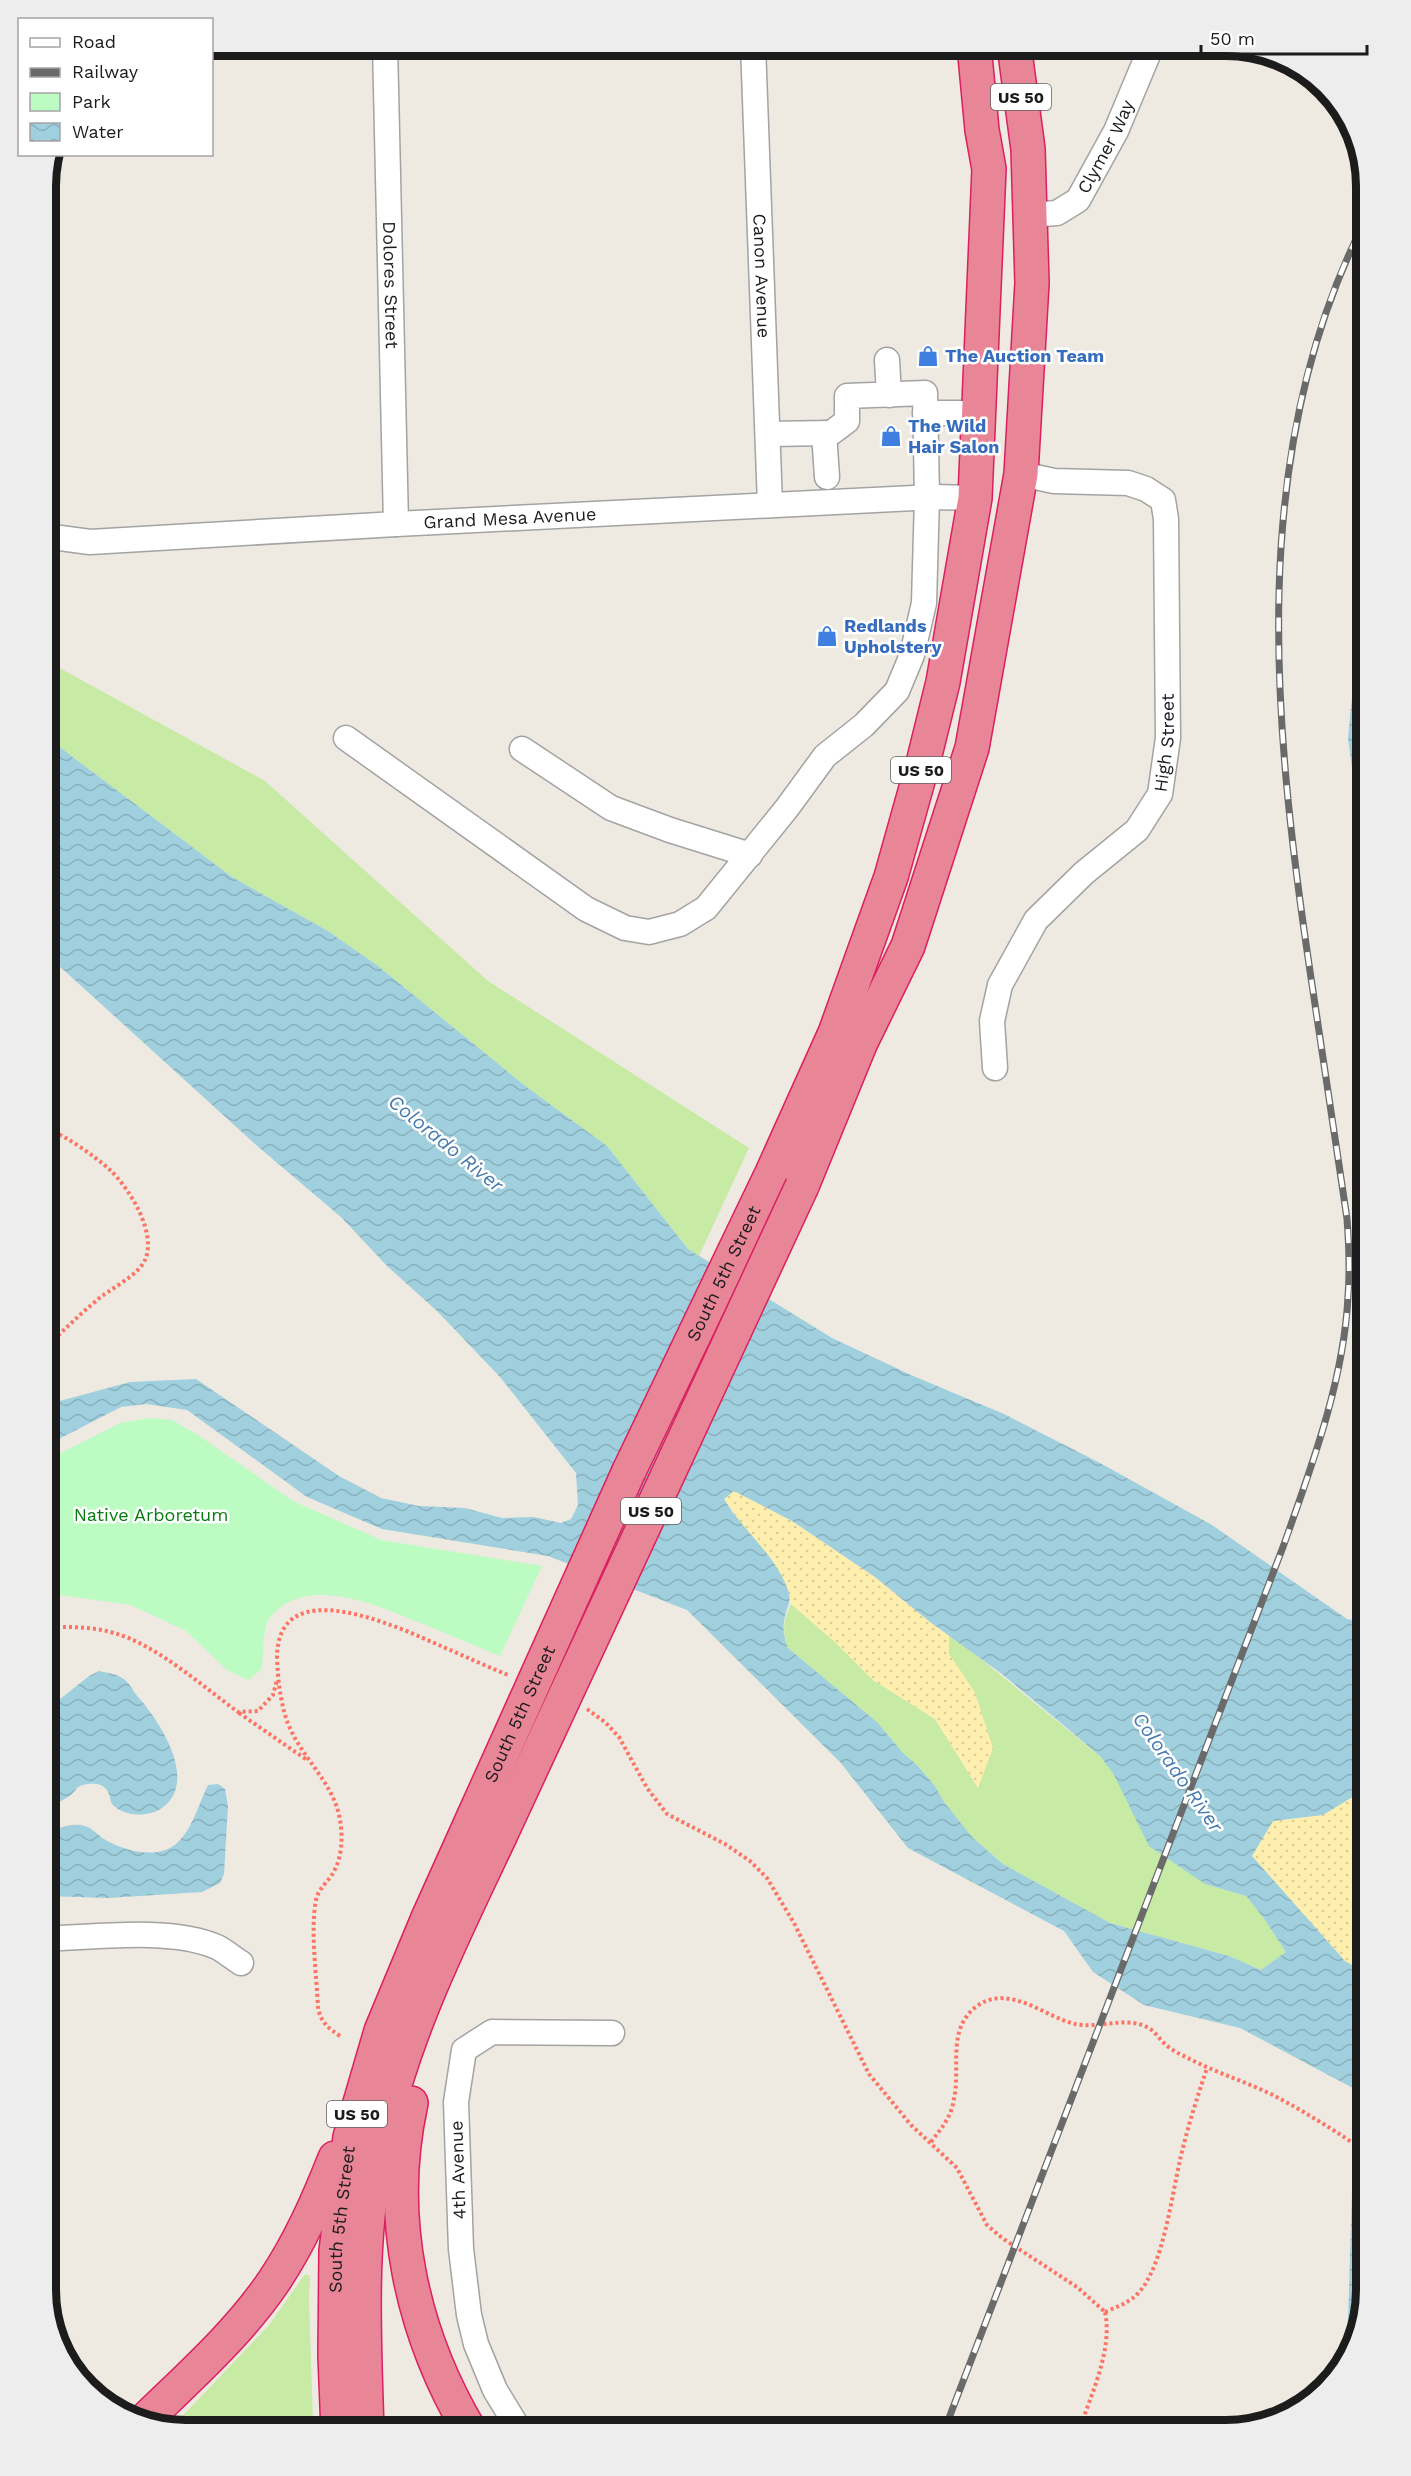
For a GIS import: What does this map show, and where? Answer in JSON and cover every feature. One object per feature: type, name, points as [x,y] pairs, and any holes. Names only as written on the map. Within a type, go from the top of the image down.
[{"type":"highway","name":"US 50","points":[[848,1037],[943,682],[975,498],[989,169],[982,130],[975,56]]},
{"type":"highway","points":[[1001,56],[1014,128],[1028,149]]},
{"type":"highway","name":"US 50","points":[[848,1037],[908,946],[972,748],[1021,474],[1032,283],[1028,149],[1015,56]]},
{"type":"highway","points":[[989,169],[1011,193],[1011,302],[1003,444],[1021,474]]},
{"type":"highway","points":[[908,946],[911,885],[952,756],[993,554],[975,498]]},
{"type":"highway","name":"South 5th Street","points":[[338,2420],[335,2333],[336,2251],[350,2138],[381,2031],[423,1928],[630,1471],[772,1173],[848,1037]]},
{"type":"highway","name":"South 5th Street","points":[[367,2420],[364,2298],[372,2190],[380,2137],[400,2063],[431,1983],[802,1186],[848,1037]]},
{"type":"highway","points":[[431,1983],[413,2096],[403,2141],[401,2222],[413,2294],[425,2335],[452,2400],[464,2420]]},
{"type":"highway","points":[[150,2415],[230,2333],[284,2266],[314,2212],[374,2056]]},
{"type":"street","name":"Dolores Street","points":[[385,56],[396,524]]},
{"type":"street","name":"Canon Avenue","points":[[753,56],[770,505]]},
{"type":"street","name":"Clymer Way","points":[[1030,215],[1057,213],[1078,200],[1116,131],[1147,56]]},
{"type":"street","points":[[887,360],[889,395]]},
{"type":"street","points":[[346,738],[586,909],[625,928],[649,932],[680,924],[706,908],[750,855],[825,756],[864,725],[897,691],[912,656],[924,603],[927,497],[925,393],[847,396],[847,420],[831,433],[768,434]]},
{"type":"street","points":[[925,413],[980,413]]},
{"type":"street","points":[[824,433],[827,477]]},
{"type":"street","name":"High Street","points":[[995,1068],[992,1021],[999,985],[1036,920],[1084,873],[1137,830],[1160,794],[1168,738],[1166,519],[1163,500],[1146,489],[1128,483],[1054,481],[1021,474]]},
{"type":"street","name":"Grand Mesa Avenue","points":[[56,537],[90,542],[927,497],[975,498]]},
{"type":"street","points":[[522,749],[611,808],[670,830],[750,855]]},
{"type":"street","points":[[56,1939],[158,1935],[217,1947],[241,1963]]},
{"type":"street","name":"4th Avenue","points":[[513,2420],[495,2390],[476,2344],[469,2315],[461,2249],[456,2102],[464,2050],[492,2032],[612,2033]]},
{"type":"path","points":[[56,1133],[111,1171],[142,1216],[148,1249],[144,1262],[122,1284],[98,1299],[56,1337]]},
{"type":"path","points":[[340,2036],[327,2028],[318,2009],[315,1916],[316,1897],[333,1875],[339,1860],[342,1842],[341,1823],[338,1808],[331,1793],[295,1741],[287,1720],[278,1680],[278,1645],[282,1632],[291,1621],[305,1614],[324,1610],[349,1611],[393,1625],[512,1677]]},
{"type":"path","points":[[56,1627],[97,1629],[132,1639],[171,1663],[310,1763]]},
{"type":"path","points":[[238,1712],[258,1711],[273,1695],[278,1680]]},
{"type":"path","points":[[582,1707],[592,1711],[619,1737],[647,1788],[667,1814],[726,1845],[750,1861],[767,1878],[794,1923],[869,2074],[911,2125],[957,2168],[987,2225],[1002,2238],[1077,2288],[1105,2312],[1108,2329],[1105,2344],[1082,2420]]},
{"type":"path","points":[[931,2142],[948,2120],[954,2100],[958,2037],[964,2019],[978,2006],[988,2001],[1025,2002],[1057,2019],[1089,2027],[1129,2023],[1146,2026],[1167,2046],[1207,2068],[1274,2096],[1331,2128],[1356,2145]]},
{"type":"path","points":[[1105,2312],[1129,2302],[1150,2276],[1166,2227],[1192,2112],[1207,2068]]},
{"type":"green space","points":[[56,666],[265,781],[488,981],[749,1148],[699,1256],[688,1249],[607,1146],[524,1085],[378,966],[328,931],[232,877],[56,744]]},
{"type":"green space","name":"Native Arboretum","points":[[149,1418],[172,1420],[198,1435],[293,1501],[381,1540],[542,1566],[500,1656],[386,1609],[343,1597],[322,1595],[302,1597],[284,1605],[269,1619],[264,1635],[262,1669],[248,1680],[227,1670],[186,1631],[131,1605],[56,1595],[56,1455],[120,1423]]},
{"type":"green space","points":[[791,1604],[835,1642],[873,1680],[935,1719],[978,1787],[975,1693],[949,1654],[949,1635],[961,1643],[1100,1756],[1205,1884],[1246,1896],[1286,1952],[1262,1970],[1229,1956],[1110,1923],[1003,1864],[973,1838],[944,1802],[935,1786],[878,1723],[788,1648],[784,1626]]},
{"type":"green space","points":[[305,2274],[310,2276],[313,2420],[179,2420],[269,2325]]},
{"type":"sand","points":[[734,1491],[792,1521],[875,1577],[949,1635],[949,1654],[975,1693],[993,1748],[978,1788],[935,1719],[873,1680],[835,1642],[791,1604],[788,1590],[772,1560],[742,1526],[724,1498]]},
{"type":"sand","points":[[1356,1765],[1356,1967],[1345,1961],[1252,1856],[1273,1821],[1323,1815]]},
{"type":"water","points":[[1356,655],[1356,798],[1348,738]]},
{"type":"water","name":"Colorado River","points":[[56,744],[232,877],[328,931],[378,966],[524,1085],[607,1146],[688,1249],[832,1338],[911,1375],[1004,1414],[1100,1463],[1212,1525],[1347,1619],[1356,1621],[1356,1795],[1323,1815],[1273,1821],[1252,1856],[1345,1961],[1356,1967],[1356,2090],[1240,2028],[1144,2005],[1093,1972],[1064,1931],[908,1848],[840,1762],[687,1610],[548,1556],[382,1529],[307,1497],[187,1410],[146,1404],[121,1407],[56,1440],[56,1402],[130,1382],[196,1379],[339,1476],[381,1498],[419,1506],[465,1508],[502,1518],[534,1517],[561,1523],[571,1519],[578,1505],[576,1473],[500,1377],[437,1311],[387,1266],[342,1218],[255,1144],[56,963]],"holes":[[[734,1491],[792,1521],[875,1577],[930,1622],[1002,1674],[1100,1756],[1113,1773],[1149,1846],[1205,1884],[1246,1896],[1286,1952],[1261,1970],[1229,1956],[1110,1923],[1003,1864],[973,1838],[944,1802],[935,1786],[878,1723],[788,1648],[784,1628],[789,1601],[788,1590],[775,1565],[724,1499]]]},
{"type":"water","points":[[99,1671],[122,1678],[148,1709],[165,1736],[177,1768],[177,1783],[172,1797],[157,1811],[131,1814],[119,1810],[111,1802],[107,1790],[95,1784],[78,1787],[67,1797],[56,1802],[56,1702],[89,1676]]},
{"type":"water","points":[[218,1784],[225,1789],[228,1806],[224,1874],[220,1883],[202,1892],[108,1898],[56,1896],[56,1830],[80,1825],[88,1827],[104,1839],[121,1847],[141,1852],[161,1851],[170,1848],[183,1836],[192,1823],[208,1785]]},
{"type":"water","points":[[1352,2190],[1356,2193],[1356,2290],[1353,2316],[1348,2335]]},
{"type":"railway","points":[[948,2420],[1283,1547],[1325,1424],[1340,1360],[1349,1286],[1347,1219],[1310,971],[1286,781],[1280,685],[1279,589],[1286,493],[1301,399],[1328,308],[1356,242]]},
{"type":"place","name":"The Auction Team","points":[[928,356]]},
{"type":"place","name":"The Wild Hair Salon","points":[[891,436]]},
{"type":"place","name":"Redlands Upholstery","points":[[827,636]]}]
